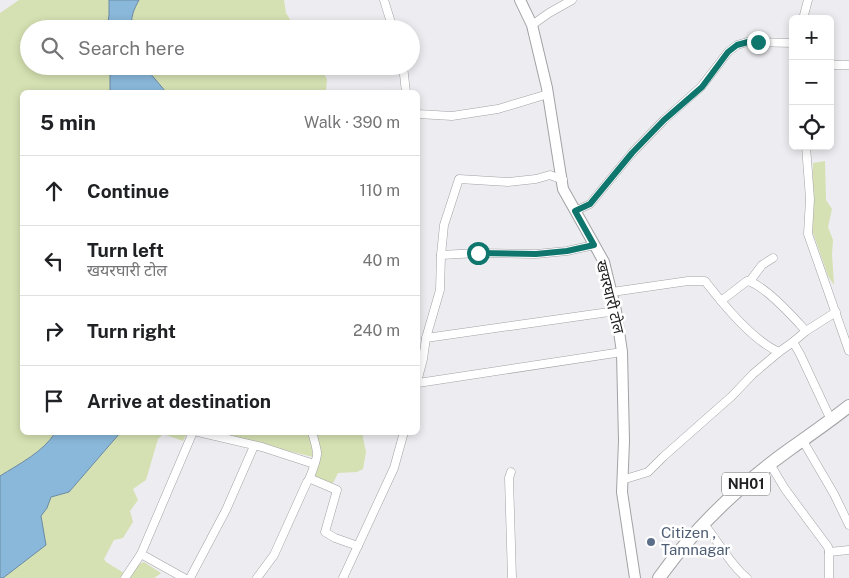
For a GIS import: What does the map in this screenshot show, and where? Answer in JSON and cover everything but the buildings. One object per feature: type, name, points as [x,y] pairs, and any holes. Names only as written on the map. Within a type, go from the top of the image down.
[{"type":"highway","name":"NH01","points":[[659,578],[670,562],[704,524],[745,485],[770,464],[849,406]]},
{"type":"street","points":[[384,0],[390,20]]},
{"type":"street","name":"खयरघारी टोल","points":[[520,0],[532,25],[548,94],[563,189],[604,262],[616,311],[622,352],[624,441],[622,492],[636,578]]},
{"type":"street","points":[[532,25],[572,0]]},
{"type":"street","points":[[804,15],[808,0]]},
{"type":"street","points":[[575,211],[590,204],[632,153],[664,120],[702,87],[728,52],[737,45],[748,42],[789,43]]},
{"type":"street","points":[[834,65],[849,65]]},
{"type":"street","points":[[404,75],[406,90]]},
{"type":"street","points":[[420,114],[452,116],[498,108],[548,94]]},
{"type":"street","points":[[806,150],[810,199],[808,234],[849,350]]},
{"type":"street","points":[[420,359],[440,290],[444,225],[459,179],[508,182],[536,179],[550,175],[563,180]]},
{"type":"street","points":[[441,255],[478,253],[536,254],[567,251],[594,245]]},
{"type":"street","points":[[721,301],[747,281],[750,281],[762,265],[773,258]]},
{"type":"street","points":[[612,292],[688,281],[705,281],[721,301],[766,346],[779,352]]},
{"type":"street","points":[[750,281],[761,287],[806,331]]},
{"type":"street","points":[[426,338],[616,311]]},
{"type":"street","points":[[622,480],[648,472],[663,456],[779,352],[806,331],[836,312]]},
{"type":"street","points":[[793,342],[831,420]]},
{"type":"street","points":[[420,383],[622,352]]},
{"type":"street","points":[[125,578],[141,554],[192,435]]},
{"type":"street","points":[[210,435],[262,447],[314,464]]},
{"type":"street","points":[[258,578],[274,555],[307,482],[311,479],[318,455],[313,435]]},
{"type":"street","points":[[343,578],[394,468],[403,435]]},
{"type":"street","points":[[803,441],[834,494],[849,525]]},
{"type":"street","points":[[190,578],[226,510],[254,446]]},
{"type":"street","points":[[770,464],[785,489],[828,547],[829,578]]},
{"type":"street","points":[[511,472],[512,578]]},
{"type":"street","points":[[311,479],[337,490],[325,532],[335,538],[358,546]]},
{"type":"street","points":[[704,524],[717,539],[738,572],[747,578]]},
{"type":"street","points":[[829,552],[849,550]]},
{"type":"street","points":[[141,554],[184,578]]},
{"type":"green space","points":[[19,0],[109,0],[108,20],[20,20],[20,75],[110,75],[110,90],[20,90],[20,435],[54,435],[44,446],[23,463],[0,476],[0,13]]},
{"type":"green space","points":[[139,0],[284,0],[286,13],[290,20],[132,20]]},
{"type":"green space","points":[[152,75],[325,75],[327,79],[326,90],[164,90]]},
{"type":"green space","points":[[825,161],[826,200],[832,209],[828,227],[833,240],[834,285],[828,276],[811,227],[813,163]]},
{"type":"green space","points":[[118,435],[162,435],[158,439],[146,480],[133,489],[138,500],[130,511],[133,522],[123,538],[114,540],[104,559],[124,573],[120,578],[3,578],[46,545],[41,516],[51,497],[69,492]]},
{"type":"green space","points":[[166,435],[186,435],[183,441]]},
{"type":"green space","points":[[225,435],[310,435],[313,457]]},
{"type":"green space","points":[[316,435],[362,435],[366,452],[363,469],[357,472],[338,473],[332,485],[314,478],[320,455]]},
{"type":"green space","points":[[144,562],[161,573],[154,578],[130,578],[137,565]]},
{"type":"water","points":[[109,0],[139,0],[132,20],[108,20]]},
{"type":"water","points":[[110,75],[152,75],[164,90],[110,90]]},
{"type":"water","points":[[54,435],[118,435],[69,492],[51,497],[47,508],[41,516],[46,545],[3,578],[0,578],[0,476],[37,452]]},
{"type":"place","name":"Citizen , Tamnagar","points":[[651,542]]},
{"type":"route","points":[[478,253],[536,254],[567,251],[582,246],[594,245],[575,211],[590,204],[632,153],[664,120],[702,87],[728,52],[737,45],[758,42]]}]
